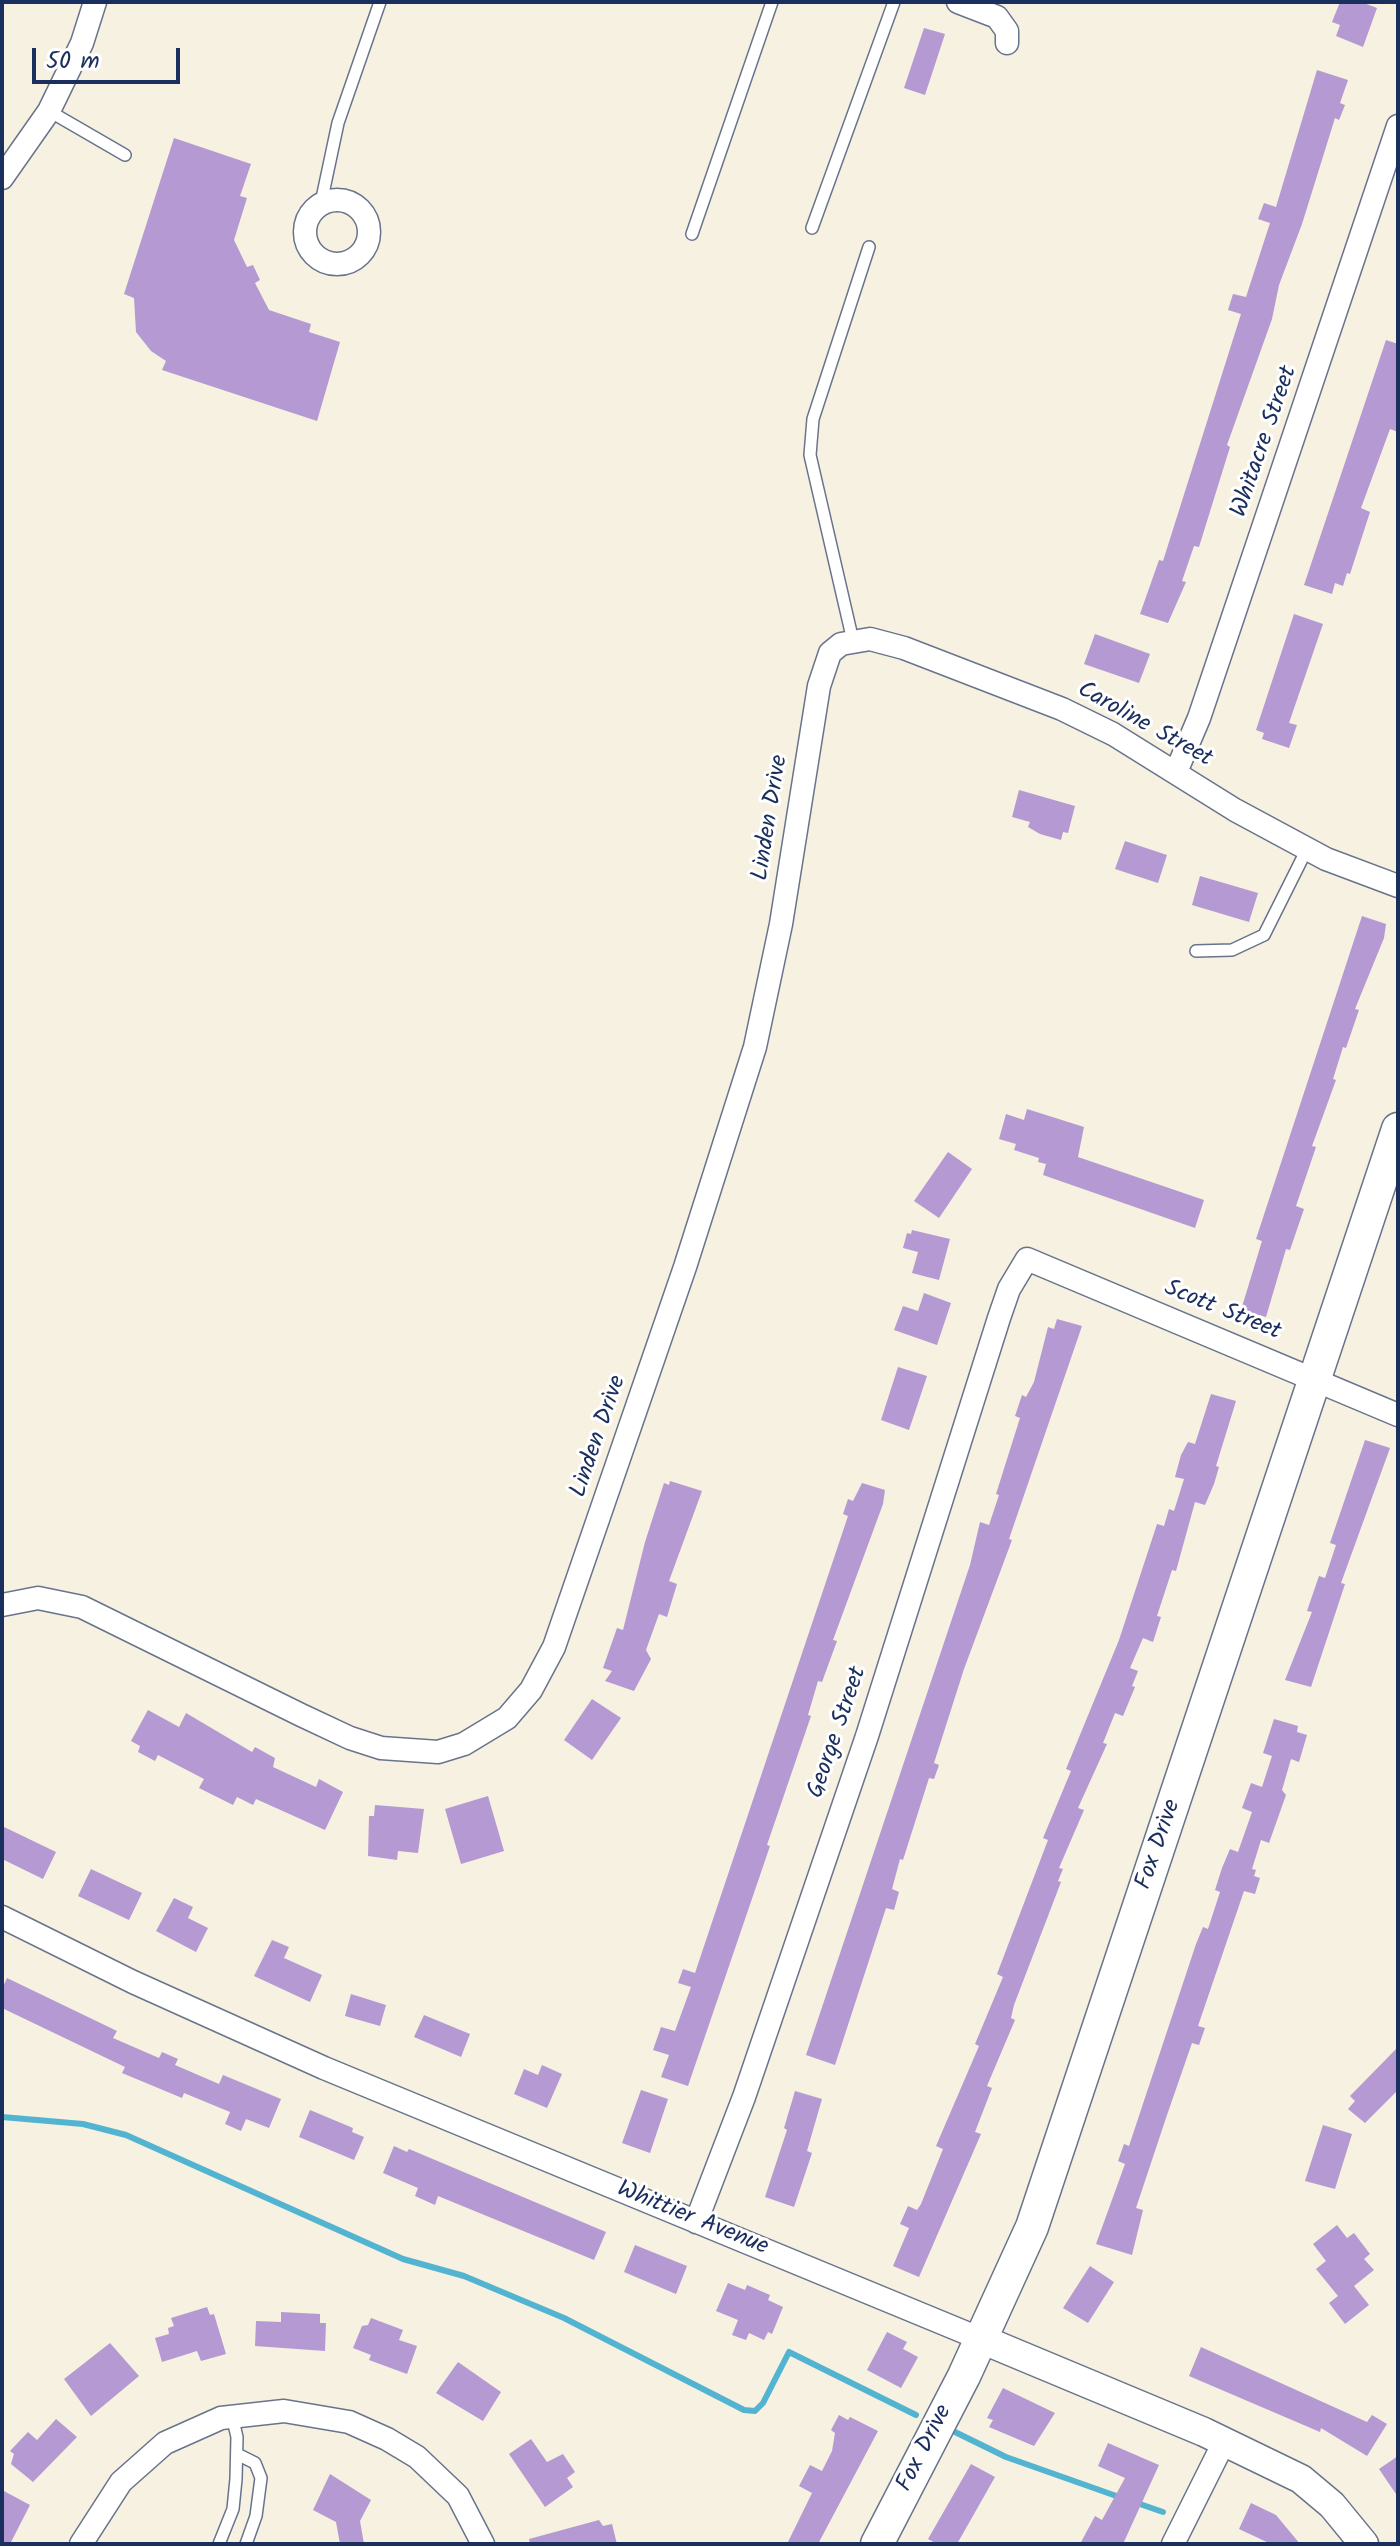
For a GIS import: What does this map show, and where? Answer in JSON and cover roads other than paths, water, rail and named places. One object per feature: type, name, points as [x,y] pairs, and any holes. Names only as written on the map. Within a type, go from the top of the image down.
[{"type":"main road","name":"Fox Drive","points":[[877,2544],[981,2339],[1032,2227],[1398,1129]]},
{"type":"street","points":[[2,178],[49,111],[82,43],[95,2]]},
{"type":"street","points":[[958,2],[997,17],[1007,31],[1007,43]]},
{"type":"street","name":"Whitacre Street","points":[[1176,772],[1220,658],[1398,126]]},
{"type":"street","name":"Caroline Street","points":[[853,641],[870,639],[904,648],[1062,709],[1307,849],[1398,886]]},
{"type":"street","name":"Linden Drive","points":[[2,1605],[38,1598],[82,1607],[338,1733],[381,1748],[438,1752],[464,1744],[507,1718],[531,1690],[554,1647],[685,1267],[755,1047],[769,989],[824,666],[830,653],[853,641]]},
{"type":"street","name":"Scott Street","points":[[1027,1259],[1398,1415]]},
{"type":"street","name":"George Street","points":[[696,2222],[744,2097],[867,1736],[999,1318],[1009,1289],[1027,1259]]},
{"type":"street","name":"Whittier Avenue","points":[[2,1917],[133,1982],[324,2068],[1224,2442],[1301,2479],[1332,2505],[1364,2544]]},
{"type":"street","points":[[81,2544],[121,2482],[142,2461],[192,2428],[232,2416],[284,2411],[349,2422],[387,2439],[443,2477],[458,2496],[483,2544]]},
{"type":"street","points":[[1173,2544],[1224,2442]]},
{"type":"lane","points":[[321,203],[338,123],[380,2]]},
{"type":"lane","points":[[692,234],[772,2]]},
{"type":"lane","points":[[812,228],[894,2]]},
{"type":"lane","points":[[49,111],[125,155]]},
{"type":"lane","points":[[853,641],[810,455],[813,419],[869,247]]},
{"type":"lane","points":[[1196,951],[1232,950],[1264,935],[1307,849]]},
{"type":"lane","points":[[219,2544],[233,2509],[237,2454],[232,2416]]},
{"type":"lane","points":[[237,2454],[255,2463],[261,2478],[256,2516],[246,2544]]},
{"type":"waterway","points":[[2,2117],[83,2124],[126,2135],[403,2259],[464,2276],[564,2318],[744,2410],[755,2411],[763,2403],[789,2352],[916,2415]]},
{"type":"waterway","points":[[955,2432],[1006,2457],[1122,2498]]},
{"type":"waterway","points":[[1137,2503],[1163,2512]]}]
